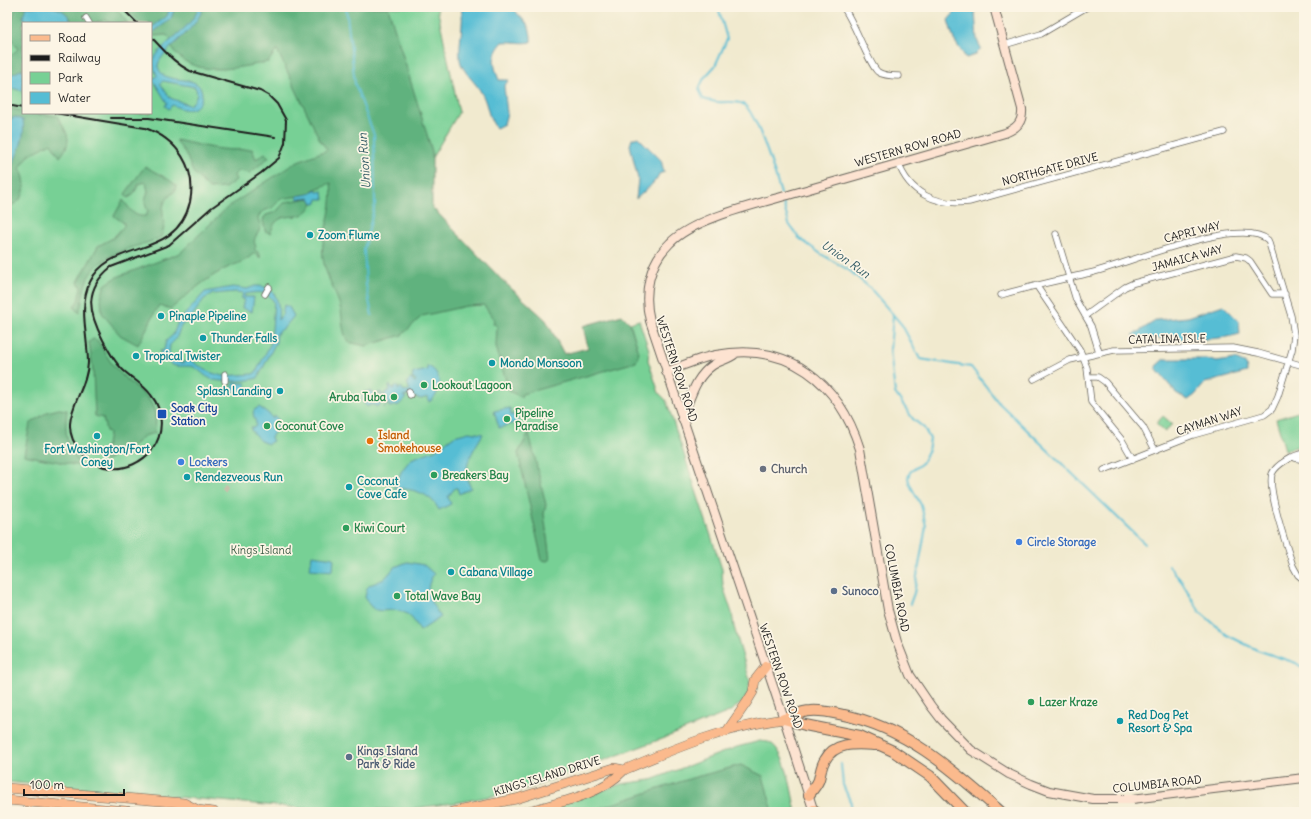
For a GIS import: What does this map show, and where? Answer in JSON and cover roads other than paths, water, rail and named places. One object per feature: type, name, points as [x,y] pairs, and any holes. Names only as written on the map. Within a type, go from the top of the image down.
[{"type":"highway","points":[[784,719],[811,711],[826,712],[853,717],[890,730],[917,745],[952,769],[1001,812]]},
{"type":"highway","points":[[784,719],[805,725],[860,736],[893,751],[930,776],[966,812]]},
{"type":"highway","points":[[809,794],[819,780],[825,760],[830,753],[838,748],[856,743],[878,745]]},
{"type":"main road","points":[[727,731],[753,692],[755,680],[766,666]]},
{"type":"main road","name":"KINGS ISLAND DRIVE","points":[[524,812],[600,788],[618,777],[624,770],[727,731],[760,722],[784,719]]},
{"type":"main road","name":"KINGS ISLAND DRIVE","points":[[452,812],[516,800],[614,768],[624,770]]},
{"type":"main road","points":[[7,788],[184,803],[195,811],[214,812]]},
{"type":"main road","points":[[7,800],[137,812]]},
{"type":"street","points":[[843,7],[852,21],[876,70],[884,75],[899,76]]},
{"type":"street","name":"WESTERN ROW ROAD","points":[[813,811],[809,794],[784,719],[666,372],[647,308],[651,273],[655,261],[670,242],[689,228],[744,208],[790,194],[898,162],[1005,133],[1019,125],[1022,108],[994,7]]},
{"type":"street","points":[[1004,45],[1041,34],[1087,7]]},
{"type":"street","name":"NORTHGATE DRIVE","points":[[898,162],[907,181],[915,190],[940,202],[954,204],[968,202],[1224,132]]},
{"type":"street","points":[[1056,234],[1076,300],[1095,335],[1099,352]]},
{"type":"street","name":"CAPRI WAY","points":[[1001,295],[1036,285],[1090,273],[1140,256],[1220,235],[1254,234],[1264,236],[1270,244],[1285,294],[1294,335],[1288,362]]},
{"type":"street","name":"JAMAICA WAY","points":[[1085,316],[1125,287],[1134,283],[1236,256],[1246,258],[1250,261],[1272,294],[1285,294]]},
{"type":"street","points":[[1036,285],[1083,356],[1088,377],[1091,402],[1125,444],[1133,459]]},
{"type":"street","points":[[265,294],[269,286]]},
{"type":"street","name":"CATALINA ISLE","points":[[1034,379],[1060,365],[1083,356],[1099,352],[1120,350],[1233,348],[1258,353],[1304,366]]},
{"type":"street","points":[[682,418],[694,384],[711,367],[730,358],[736,353]]},
{"type":"street","name":"COLUMBIA ROAD","points":[[666,372],[715,355],[736,353],[773,357],[808,372],[820,381],[836,397],[846,413],[860,448],[888,610],[897,642],[910,675],[931,706],[947,726],[971,750],[1009,774],[1031,784],[1050,791],[1093,799],[1132,799],[1304,778]]},
{"type":"street","name":"CAYMAN WAY","points":[[1104,470],[1206,430],[1268,412],[1276,400],[1288,362]]},
{"type":"street","points":[[225,374],[225,381]]},
{"type":"street","points":[[1088,377],[1098,377],[1105,382],[1143,427],[1155,450]]},
{"type":"street","points":[[1304,453],[1283,462],[1275,468],[1271,478],[1271,488],[1293,566],[1298,575],[1304,580]]},
{"type":"street","points":[[1295,458],[1304,460]]},
{"type":"water","points":[[26,7],[46,7],[59,9],[65,12],[71,22],[26,22],[23,16]]},
{"type":"water","points":[[170,7],[175,7],[171,19],[152,33],[152,27],[167,16]]},
{"type":"water","points":[[196,7],[203,7],[194,25],[165,54],[160,60],[158,66],[160,72],[169,78],[186,80],[197,84],[202,93],[201,99],[198,105],[189,110],[172,105],[169,109],[165,106],[167,103],[155,83],[152,82],[152,77],[155,78],[157,75],[154,66],[154,59],[159,51],[194,17],[198,10]],"holes":[[[163,81],[195,87],[197,92],[196,97],[189,105],[170,98],[160,83]]]},
{"type":"water","points":[[461,7],[513,7],[530,30],[531,42],[503,42],[496,51],[494,64],[499,80],[509,80],[504,86],[507,113],[504,124],[496,128],[482,94],[461,64]]},
{"type":"water","points":[[966,7],[971,7],[975,11],[977,40],[981,48],[975,55],[966,58],[954,40],[948,20],[956,11]]},
{"type":"water","points":[[22,69],[22,91],[7,87],[8,76]]},
{"type":"water","points":[[15,117],[23,120],[24,127],[22,141],[14,161],[7,173],[7,121]]},
{"type":"water","points":[[638,137],[661,160],[664,172],[659,174],[652,184],[636,199],[638,179],[630,145],[632,139]]},
{"type":"water","points":[[316,189],[317,192],[323,191],[324,199],[318,199],[317,203],[313,203],[310,198],[298,199],[297,196],[309,194]]},
{"type":"water","points":[[255,286],[262,286],[268,288],[276,296],[278,320],[282,315],[284,305],[289,307],[294,316],[284,328],[277,333],[276,342],[258,378],[234,381],[215,380],[209,378],[194,367],[174,366],[165,357],[161,357],[160,351],[164,350],[166,341],[173,335],[178,322],[205,292],[233,287],[247,289]],"holes":[[[235,292],[243,293],[241,299],[244,299],[242,308],[252,312],[254,297],[244,297],[245,294],[258,292],[262,293],[268,295],[274,302],[271,343],[256,372],[253,374],[222,376],[209,372],[190,360],[182,363],[174,361],[169,353],[170,345],[176,339],[181,326],[193,315],[204,299],[213,294]]]},
{"type":"water","points":[[1223,305],[1239,321],[1240,334],[1228,337],[1202,339],[1137,338],[1133,335],[1157,320],[1188,317]]},
{"type":"water","points":[[1164,359],[1206,359],[1217,362],[1235,359],[1246,364],[1247,372],[1205,383],[1195,395],[1188,400],[1176,393],[1157,370],[1156,366]]},
{"type":"water","name":"Lookout Lagoon","points":[[427,366],[436,373],[438,377],[439,388],[434,398],[429,402],[428,397],[421,399],[413,397],[412,395],[403,396],[406,398],[399,405],[389,407],[389,403],[383,408],[387,404],[385,402],[387,398],[378,393],[380,392],[385,396],[385,393],[390,390],[389,386],[393,389],[395,386],[398,387],[398,390],[401,387],[405,392],[410,391],[407,382],[410,379],[415,382],[416,380],[412,379],[413,373],[428,370]]},
{"type":"water","points":[[233,383],[246,383],[246,392],[233,392]]},
{"type":"water","points":[[370,391],[379,396],[377,398],[381,398],[382,403],[376,407],[375,405],[369,405],[368,407],[363,402],[362,398],[364,392]]},
{"type":"water","name":"Coconut Cove","points":[[259,407],[268,413],[273,419],[274,416],[279,421],[278,424],[276,423],[278,425],[271,438],[273,441],[268,444],[260,441],[251,430],[251,427],[255,427],[256,425],[253,412]]},
{"type":"water","name":"Pipeline Paradise","points":[[510,408],[511,415],[516,415],[518,422],[499,428],[494,411]]},
{"type":"water","name":"Breakers Bay","points":[[469,432],[483,434],[472,453],[467,467],[468,481],[471,488],[459,494],[457,488],[455,488],[448,497],[451,504],[439,510],[426,495],[407,489],[394,488],[402,470],[411,459],[435,450],[454,436]]},
{"type":"water","points":[[312,555],[334,558],[333,571],[310,569]]},
{"type":"water","name":"Total Wave Bay","points":[[407,562],[424,565],[434,574],[430,580],[428,591],[431,602],[441,617],[420,631],[407,614],[395,610],[383,611],[373,609],[365,597],[367,588],[370,585],[384,579],[395,567]]},
{"type":"waterway","name":"Union Run","points":[[346,7],[355,84],[374,135],[375,204],[364,249],[366,285],[372,315]]},
{"type":"waterway","name":"Union Run","points":[[718,7],[727,39],[715,66],[704,78],[699,89],[703,99],[716,102],[740,103],[748,109],[760,131],[781,194]]},
{"type":"waterway","points":[[782,199],[789,224],[799,238],[821,254],[850,271],[870,288],[902,325],[920,359],[971,367],[998,402],[1145,544]]},
{"type":"waterway","name":"Union Run","points":[[893,315],[890,350],[895,393],[913,419],[924,428],[930,439],[928,451],[922,463],[910,472],[908,478],[910,485],[921,505],[926,526],[914,593],[910,604]]},
{"type":"waterway","points":[[1169,566],[1182,582],[1200,612],[1227,635],[1257,650],[1296,663],[1304,669]]},
{"type":"waterway","name":"Union Run","points":[[841,764],[843,785],[851,803],[851,812]]},
{"type":"tunnel","points":[[225,490],[230,483]]},
{"type":"railway","points":[[121,7],[136,22]]},
{"type":"railway","points":[[61,114],[145,128],[156,133],[167,139],[182,156],[190,178],[190,202],[183,221],[171,233],[158,242],[113,259],[100,268],[90,282],[86,291],[84,322],[88,363],[83,386],[71,419],[70,430],[73,441],[81,452],[91,461],[98,465],[122,468],[139,461],[152,450],[159,437],[161,422],[158,408],[151,395],[119,366],[98,330],[94,320],[91,301],[96,284],[102,275],[111,267],[169,245],[211,208],[261,173],[279,158],[285,143],[286,120],[277,104],[269,96],[260,91],[190,71],[174,60],[152,38]]},
{"type":"railway","points":[[7,105],[22,108]]},
{"type":"railway","points":[[111,118],[149,118],[275,137]]},
{"type":"place","name":"Zoom Flume","points":[[310,235]]},
{"type":"place","name":"Pinaple Pipeline","points":[[161,316]]},
{"type":"place","name":"Thunder Falls","points":[[203,338]]},
{"type":"place","name":"Tropical Twister","points":[[136,356]]},
{"type":"place","name":"Mondo Monsoon","points":[[492,363]]},
{"type":"place","name":"Lookout Lagoon","points":[[424,385]]},
{"type":"place","name":"Splash Landing","points":[[280,391]]},
{"type":"place","name":"Aruba Tuba","points":[[394,397]]},
{"type":"place","name":"Soak City Station","points":[[162,414]]},
{"type":"place","name":"Pipeline Paradise","points":[[507,419]]},
{"type":"place","name":"Coconut Cove","points":[[267,426]]},
{"type":"place","name":"Fort Washington/Fort Coney","points":[[97,436]]},
{"type":"place","name":"Island Smokehouse","points":[[370,441]]},
{"type":"place","name":"Lockers","points":[[181,462]]},
{"type":"place","name":"Church","points":[[763,469]]},
{"type":"place","name":"Breakers Bay","points":[[434,475]]},
{"type":"place","name":"Rendezveous Run","points":[[187,477]]},
{"type":"place","name":"Coconut Cove Cafe","points":[[349,487]]},
{"type":"place","name":"Kiwi Court","points":[[346,528]]},
{"type":"place","name":"Circle Storage","points":[[1019,542]]},
{"type":"place","name":"Cabana Village","points":[[451,572]]},
{"type":"place","name":"Sunoco","points":[[834,591]]},
{"type":"place","name":"Total Wave Bay","points":[[397,596]]},
{"type":"place","name":"Lazer Kraze","points":[[1031,702]]},
{"type":"place","name":"Red Dog Pet Resort & Spa","points":[[1120,721]]},
{"type":"place","name":"Kings Island Park & Ride","points":[[349,757]]},
{"type":"park label","name":"Kings Island","points":[[261,550]]}]
